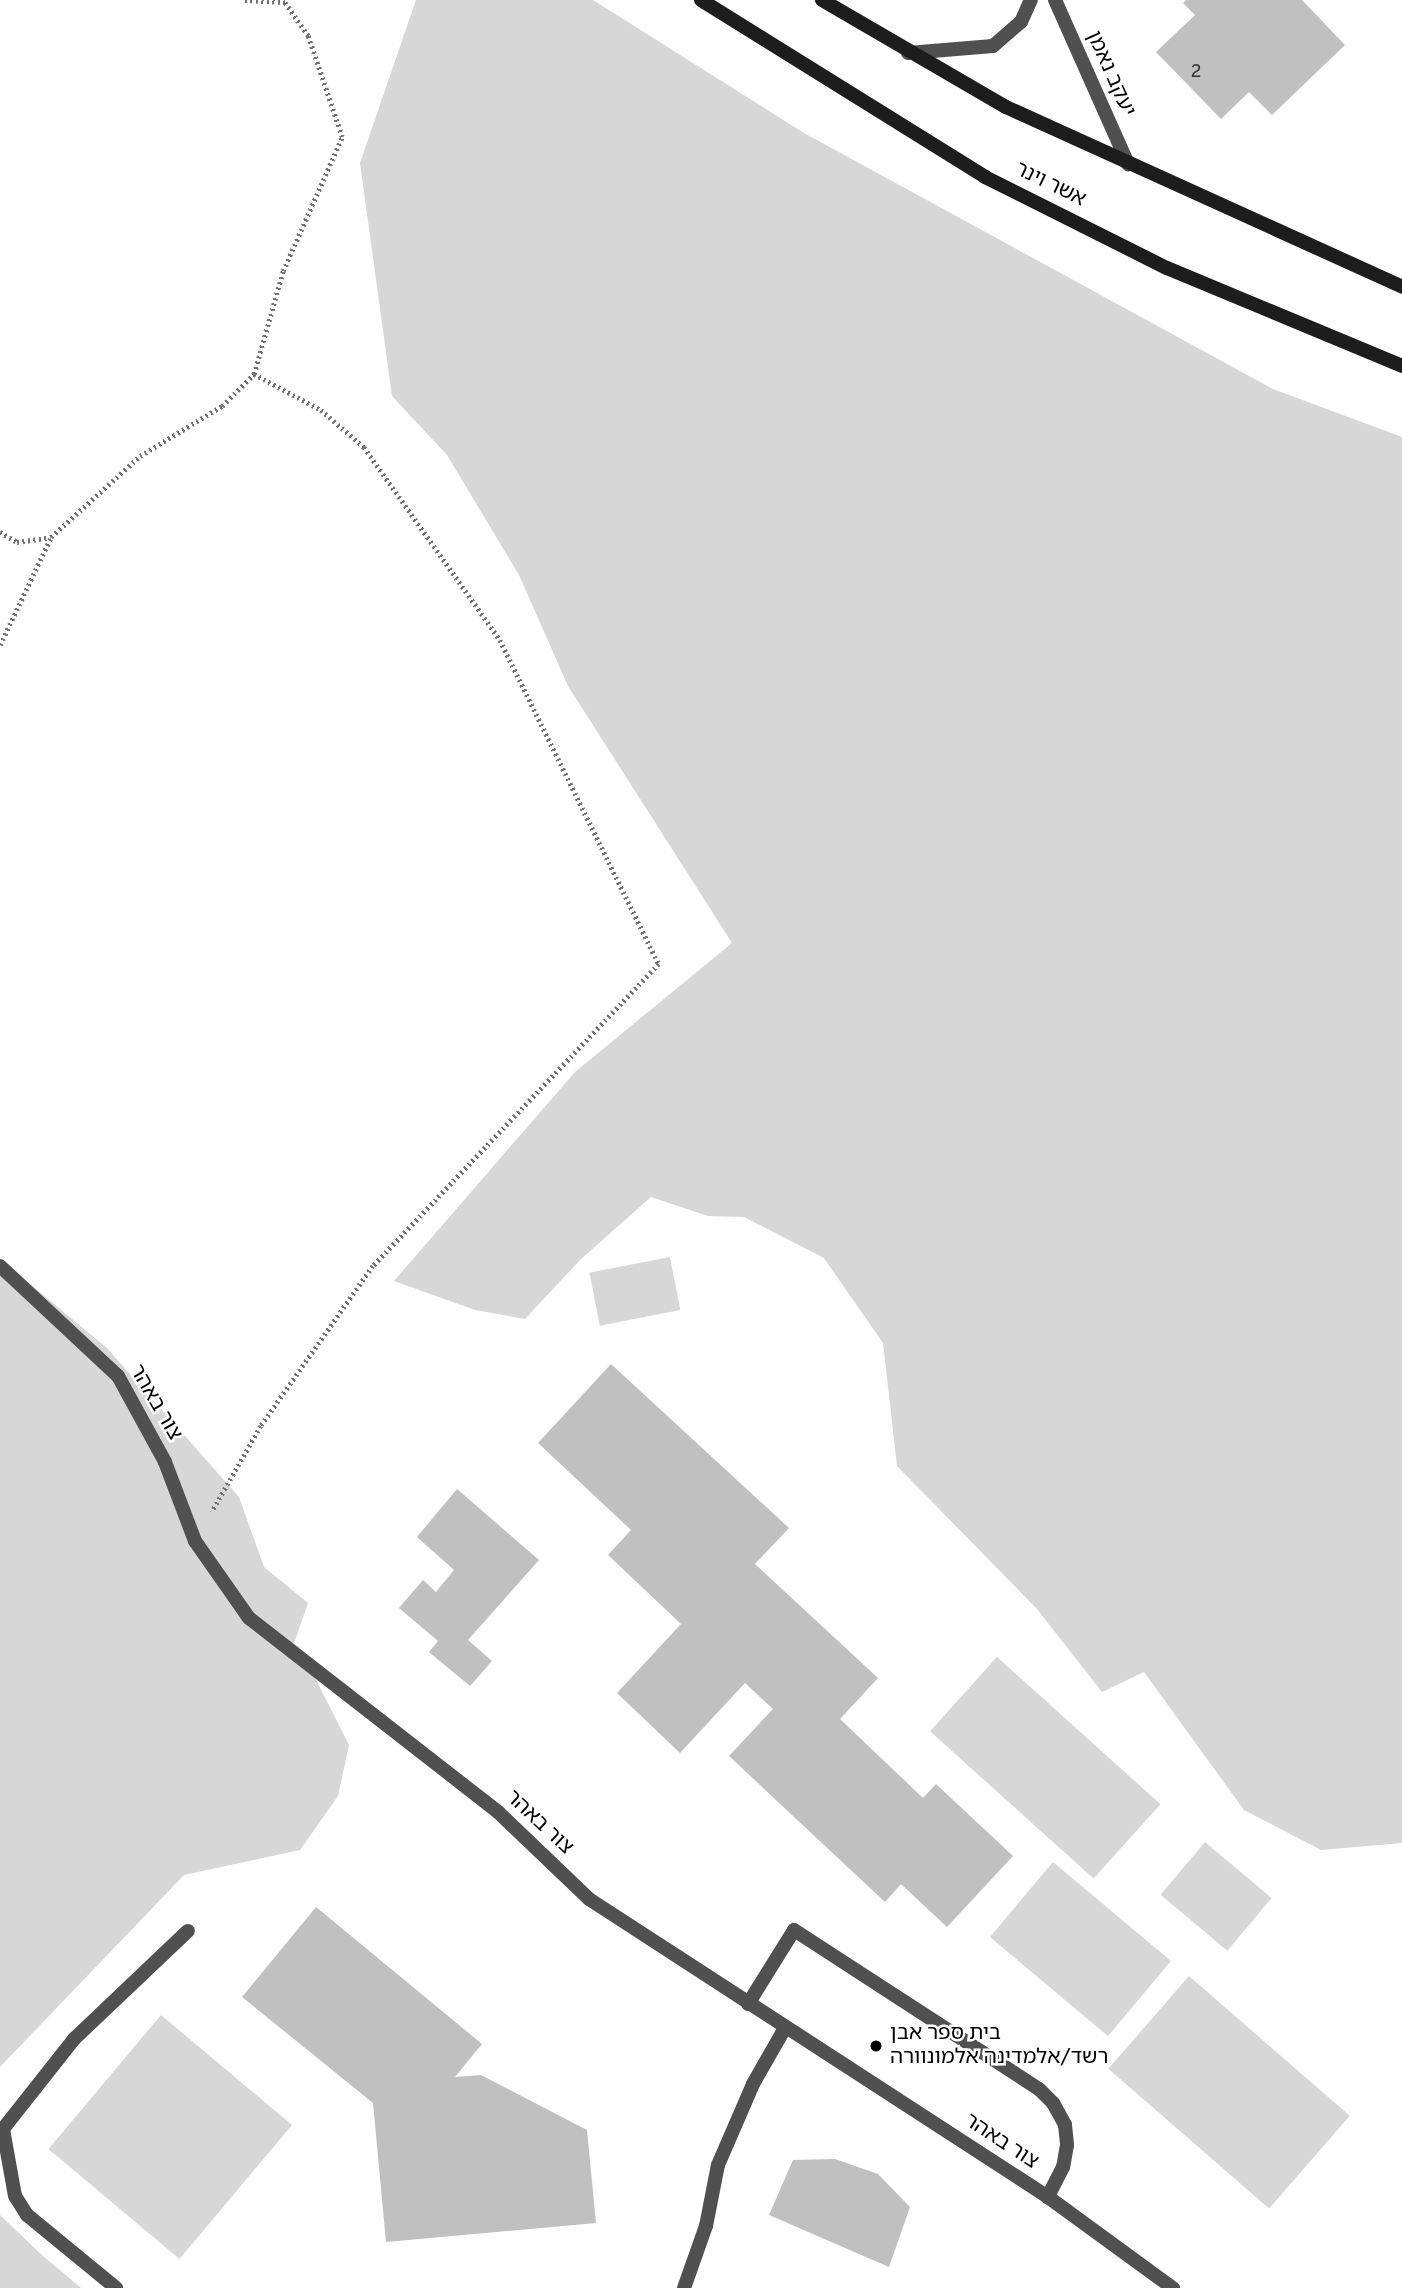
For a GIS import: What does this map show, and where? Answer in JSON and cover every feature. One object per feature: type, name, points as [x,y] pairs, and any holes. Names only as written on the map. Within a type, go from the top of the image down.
[{"type":"main road","name":"אשר וינר","points":[[701,0],[985,177],[1167,268],[1402,366]]},
{"type":"main road","points":[[822,0],[908,53],[1006,107],[1402,287]]},
{"type":"street","points":[[908,53],[993,46],[1021,22],[1031,0]]},
{"type":"street","name":"יעקב נאמן","points":[[1055,0],[1128,164]]},
{"type":"street","name":"צור באהר","points":[[0,1266],[118,1376],[165,1462],[195,1541],[249,1618],[498,1812],[589,1899],[1048,2197],[1173,2288]]},
{"type":"street","points":[[748,2004],[794,1930],[1039,2089],[1053,2103],[1065,2125],[1067,2145],[1063,2167],[1048,2197]]},
{"type":"street","points":[[116,2288],[27,2215],[15,2196],[2,2129],[74,2039],[188,1931]]},
{"type":"street","points":[[684,2288],[706,2226],[718,2165],[753,2084],[785,2028]]},
{"type":"path","points":[[0,645],[51,537],[140,456],[222,406],[254,374],[283,271],[342,137],[308,36],[284,1],[245,0]]},
{"type":"path","points":[[195,1541],[261,1426],[373,1266],[659,964],[500,640],[364,447],[321,410],[254,374]]},
{"type":"path","points":[[0,532],[17,542],[51,537]]},
{"type":"shaded area","points":[[416,0],[593,0],[804,133],[1273,389],[1402,437],[1402,1843],[1321,1850],[1244,1810],[1144,1672],[1102,1692],[1037,1609],[897,1466],[883,1343],[824,1258],[744,1217],[708,1216],[651,1197],[581,1259],[525,1319],[475,1310],[394,1281],[575,1072],[732,943],[568,686],[519,575],[447,455],[392,396],[360,163]]},
{"type":"shaded area","points":[[670,1257],[680,1310],[600,1326],[590,1273]]},
{"type":"shaded area","points":[[0,1259],[107,1348],[239,1497],[264,1567],[308,1603],[291,1652],[312,1672],[349,1745],[338,1796],[300,1850],[184,1875],[0,2067]]},
{"type":"shaded area","points":[[997,1657],[1160,1804],[1094,1879],[930,1731]]},
{"type":"shaded area","points":[[1205,1842],[1272,1898],[1227,1951],[1161,1895]]},
{"type":"shaded area","points":[[1053,1862],[1171,1961],[1108,2036],[990,1937]]},
{"type":"shaded area","points":[[1189,1976],[1350,2116],[1269,2209],[1108,2069]]},
{"type":"shaded area","points":[[161,2015],[292,2125],[180,2259],[49,2149]]},
{"type":"shaded area","points":[[0,2215],[43,2256],[81,2288],[0,2288]]},
{"type":"building","points":[[1186,0],[1302,0],[1345,45],[1272,115],[1249,92],[1221,119],[1156,52],[1195,15],[1183,3]]},
{"type":"building","points":[[611,1364],[789,1528],[755,1564],[878,1678],[840,1719],[923,1798],[936,1784],[1013,1856],[947,1927],[901,1884],[885,1902],[729,1756],[773,1709],[745,1683],[680,1753],[617,1693],[681,1624],[608,1555],[631,1530],[538,1443]]},
{"type":"building","points":[[457,1489],[539,1560],[468,1640],[492,1661],[470,1686],[429,1652],[438,1641],[399,1608],[423,1580],[436,1592],[454,1570],[417,1537]]},
{"type":"building","points":[[316,1907],[482,2044],[455,2077],[481,2075],[587,2130],[596,2223],[386,2242],[373,2103],[242,1997]]},
{"type":"building","points":[[835,2159],[878,2174],[910,2207],[889,2267],[769,2215],[793,2160]]},
{"type":"place","name":"בית ספר אבן רשד/אלמדינה אלמונוורה","points":[[876,2046]]}]
